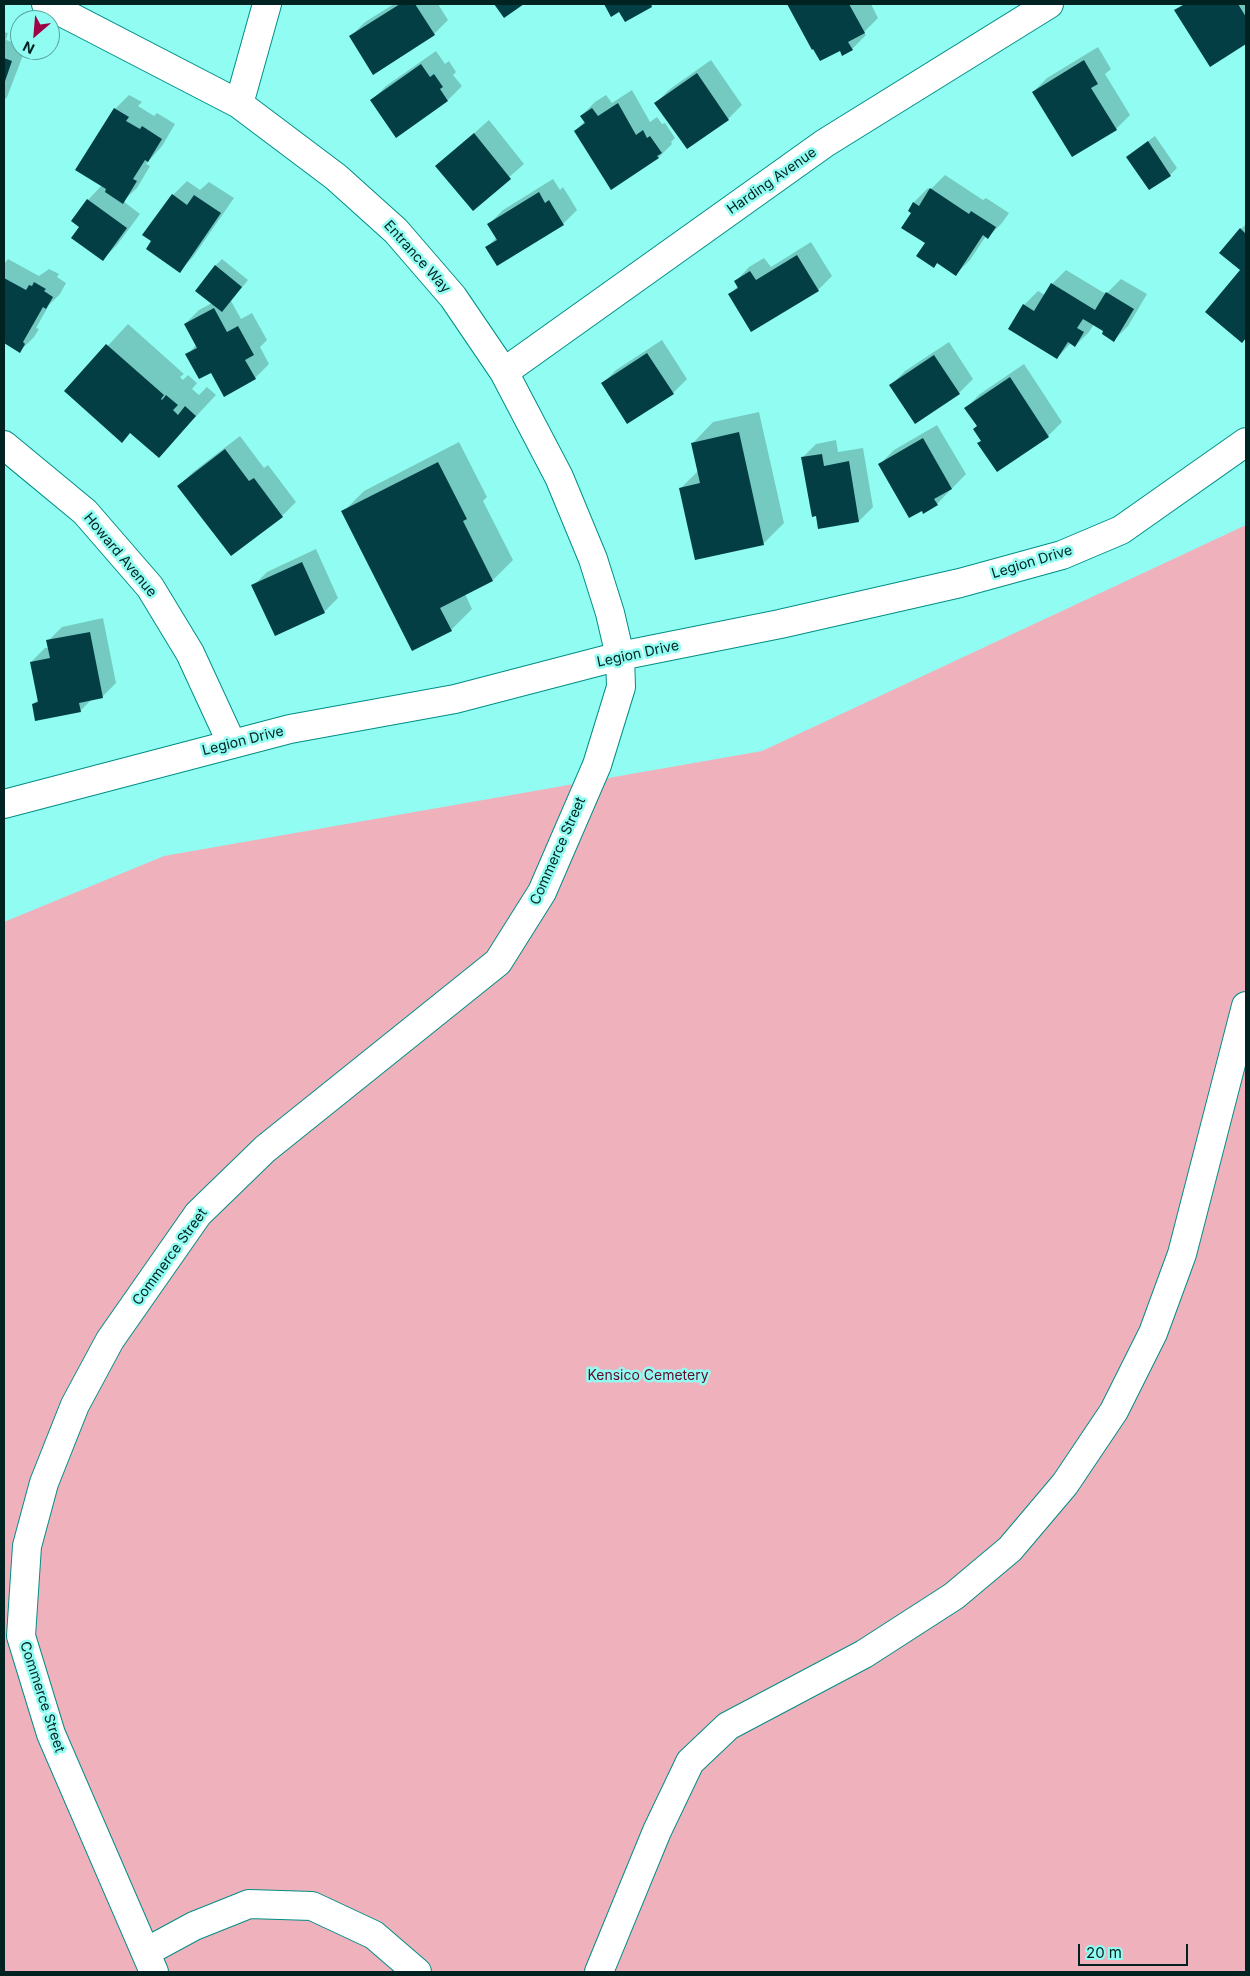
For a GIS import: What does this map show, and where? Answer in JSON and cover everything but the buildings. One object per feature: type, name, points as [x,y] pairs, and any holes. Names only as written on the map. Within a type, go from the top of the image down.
[{"type":"street","name":"Entrance Way","points":[[46,4],[239,104],[336,177],[396,231],[453,297],[504,372],[559,477],[593,559],[610,613],[620,656]]},
{"type":"street","points":[[239,104],[267,4]]},
{"type":"street","name":"Harding Avenue","points":[[504,372],[825,143],[1049,4]]},
{"type":"street","name":"Legion Drive","points":[[4,804],[290,729],[454,699],[620,656],[780,624],[960,583],[1062,555],[1121,530],[1246,442]]},
{"type":"street","name":"Howard Avenue","points":[[4,445],[85,512],[150,587],[190,653],[232,744]]},
{"type":"street","name":"Commerce Street","points":[[150,1962],[51,1734],[21,1636],[27,1546],[44,1483],[75,1405],[110,1340],[198,1214],[265,1149],[498,962],[542,892],[597,765],[621,687],[620,656]]},
{"type":"street","points":[[599,1972],[657,1831],[690,1762],[728,1726],[864,1654],[954,1596],[1010,1549],[1064,1484],[1114,1411],[1153,1333],[1182,1254],[1246,1006]]},
{"type":"street","points":[[4,1578],[27,1546]]},
{"type":"street","points":[[150,1962],[194,1926],[249,1904],[312,1906],[374,1935],[417,1972]]},
{"type":"green space","name":"Kensico Cemetery","points":[[1246,525],[1246,1972],[4,1972],[4,922],[164,856],[762,751]]}]
